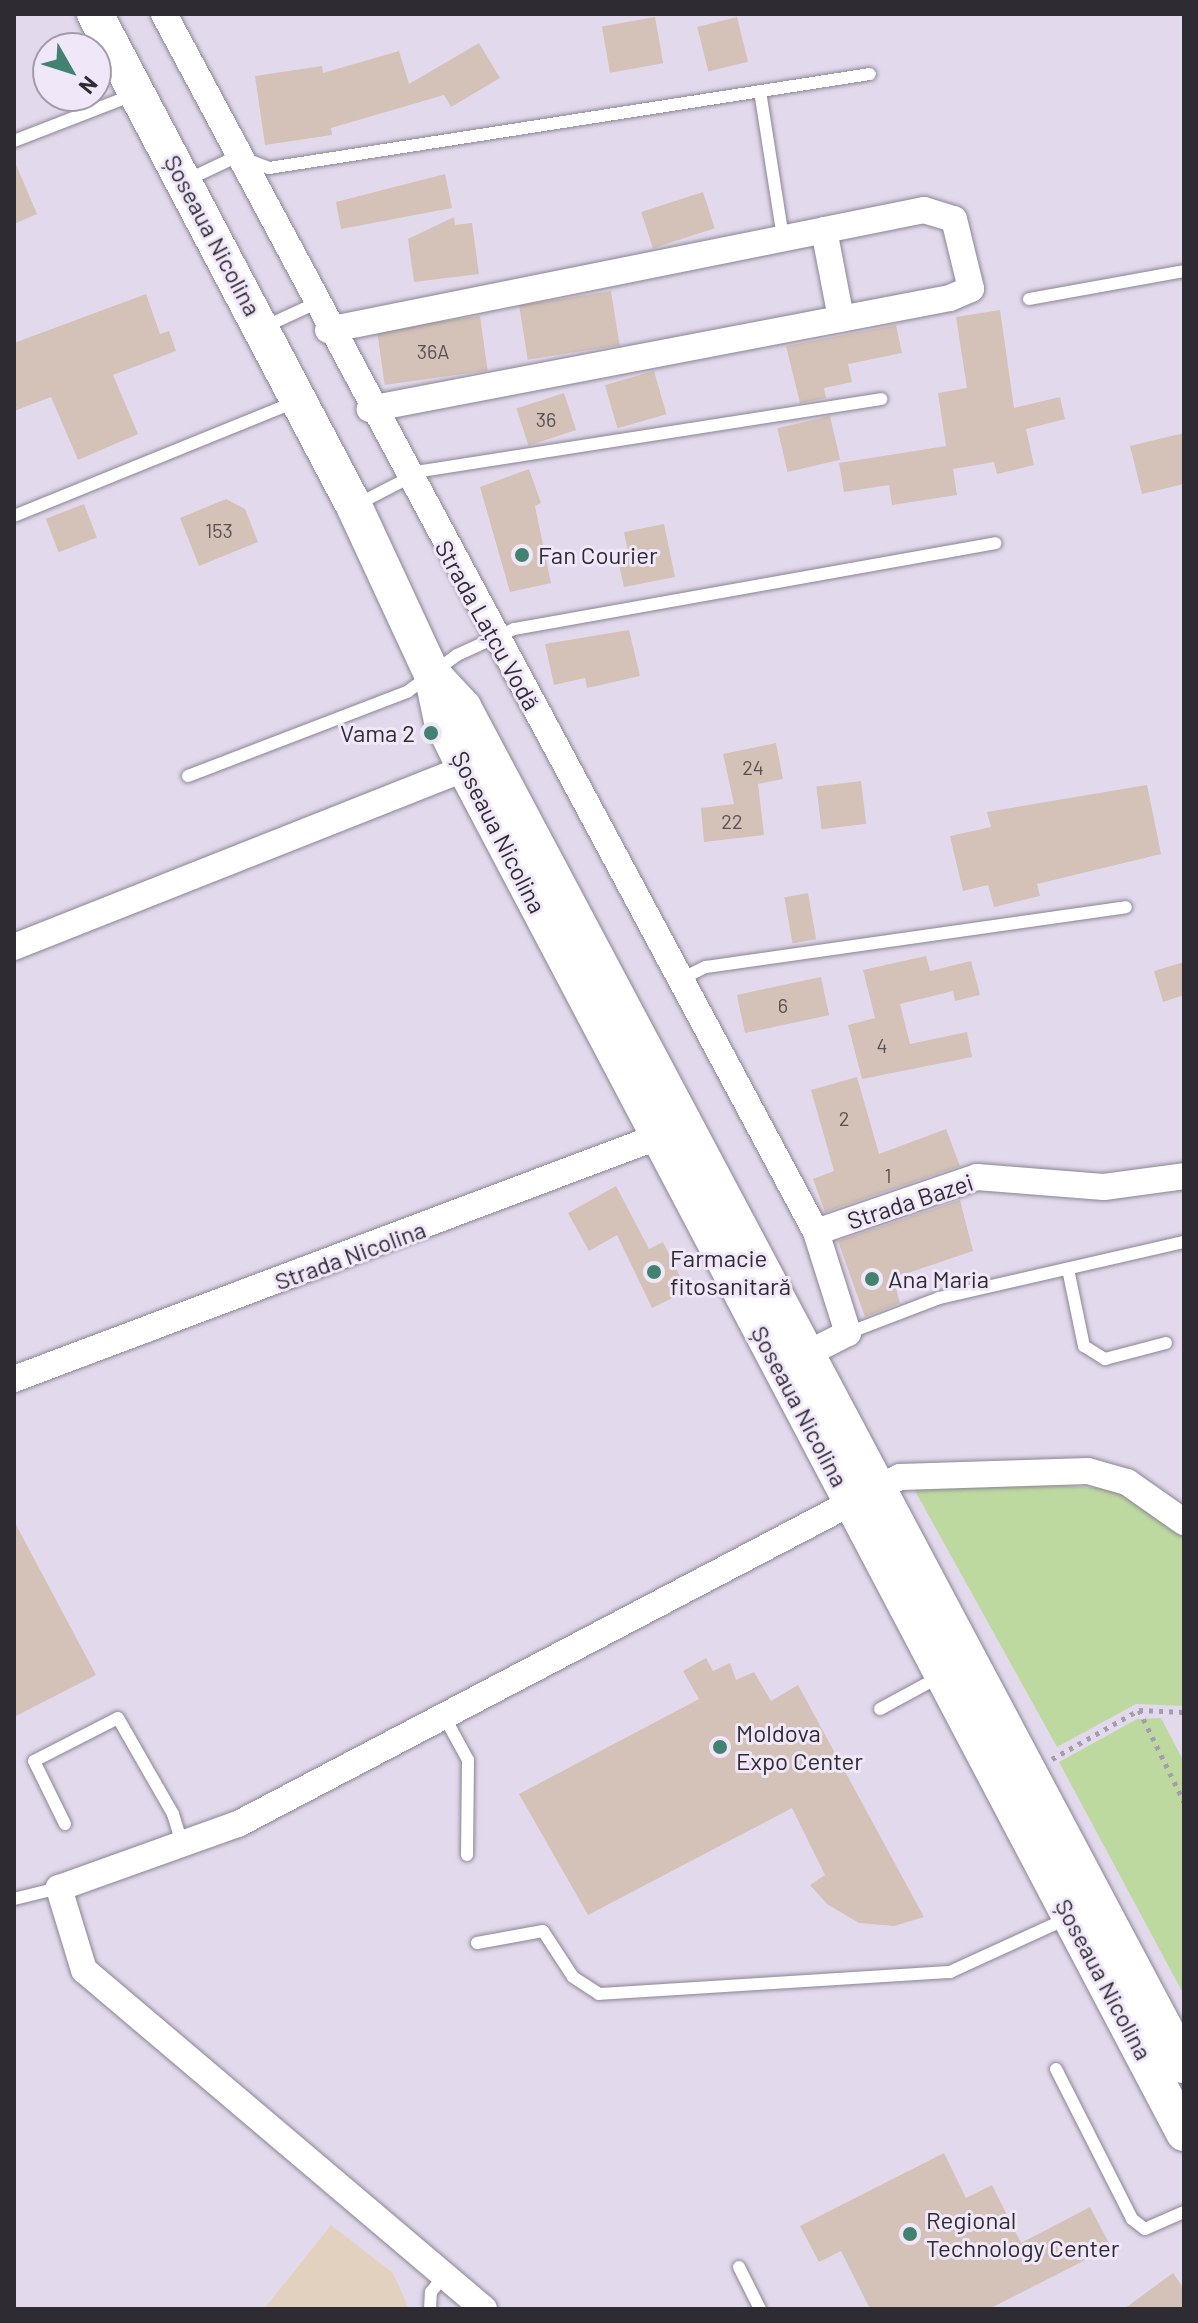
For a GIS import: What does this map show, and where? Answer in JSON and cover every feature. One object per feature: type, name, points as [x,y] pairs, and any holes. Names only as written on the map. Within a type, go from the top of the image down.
[{"type":"main road","name":"Șoseaua Nicolina","points":[[95,14],[354,506],[432,674],[442,721],[465,768],[671,1132],[795,1360],[1085,1909],[1184,2065]]},
{"type":"main road","name":"Șoseaua Nicolina","points":[[432,674],[463,707],[671,1132]]},
{"type":"main road","name":"Șoseaua Nicolina","points":[[1085,1909],[1184,2133]]},
{"type":"street","name":"Strada Lațcu Vodă","points":[[164,14],[370,409],[496,636],[816,1232]]},
{"type":"street","points":[[328,330],[824,230],[942,211],[954,219],[971,289],[841,318],[370,409]]},
{"type":"street","points":[[824,230],[841,318]]},
{"type":"street","points":[[14,947],[465,768]]},
{"type":"street","name":"Strada Nicolina","points":[[14,1379],[671,1132]]},
{"type":"street","name":"Strada Bazei","points":[[848,1333],[816,1232],[977,1177],[1104,1187],[1184,1176]]},
{"type":"street","points":[[795,1360],[848,1333]]},
{"type":"street","points":[[484,2309],[84,1970],[59,1888],[183,1846],[445,1718],[900,1477],[1088,1471],[1127,1482],[1184,1522]]},
{"type":"lane","points":[[185,181],[238,156],[269,168],[870,74]]},
{"type":"lane","points":[[760,91],[783,238]]},
{"type":"lane","points":[[14,141],[138,93]]},
{"type":"lane","points":[[1029,299],[1184,271]]},
{"type":"lane","points":[[262,328],[314,304]]},
{"type":"lane","points":[[354,506],[407,478],[881,399]]},
{"type":"lane","points":[[14,516],[300,400]]},
{"type":"lane","points":[[188,776],[407,692],[496,636],[995,543]]},
{"type":"lane","points":[[681,979],[706,967],[1126,907]]},
{"type":"lane","points":[[848,1333],[939,1298],[1184,1242]]},
{"type":"lane","points":[[1068,1269],[1084,1346],[1105,1359],[1166,1343]]},
{"type":"lane","points":[[880,1709],[956,1668]]},
{"type":"lane","points":[[65,1824],[34,1761],[118,1718],[173,1814],[183,1846]]},
{"type":"lane","points":[[445,1718],[468,1760],[467,1855]]},
{"type":"lane","points":[[14,1899],[59,1888]]},
{"type":"lane","points":[[477,1943],[543,1931],[573,1977],[599,1994],[950,1972],[1085,1909]]},
{"type":"lane","points":[[1056,2069],[1132,2219],[1145,2229],[1184,2212]]},
{"type":"lane","points":[[739,2267],[760,2309]]},
{"type":"lane","points":[[430,2309],[431,2292],[444,2276]]},
{"type":"path","points":[[1139,1710],[1184,1802]]},
{"type":"path","points":[[1051,1760],[1139,1710],[1184,1712]]},
{"type":"shaded area","points":[[331,2225],[393,2273],[409,2309],[264,2309]]},
{"type":"green space","points":[[1031,1484],[1114,1489],[1184,1538],[1184,1706],[1136,1704],[1057,1747],[914,1489]]},
{"type":"green space","points":[[1161,1718],[1184,1762],[1184,1995],[1059,1762],[1137,1719]]},
{"type":"building","points":[[655,17],[663,63],[610,73],[602,26]]},
{"type":"building","points":[[737,17],[748,62],[708,72],[697,27]]},
{"type":"building","points":[[479,43],[500,78],[451,107],[444,95],[331,128],[332,135],[265,145],[255,76],[322,66],[323,73],[399,51],[409,84]]},
{"type":"building","points":[[14,160],[37,214],[14,224]]},
{"type":"building","points":[[445,174],[452,208],[341,229],[336,202]]},
{"type":"building","points":[[703,192],[715,228],[653,248],[641,212]]},
{"type":"building","points":[[454,217],[455,225],[472,223],[479,274],[414,282],[408,239]]},
{"type":"building","points":[[611,291],[620,345],[528,360],[519,306]]},
{"type":"building","points":[[146,294],[160,334],[169,331],[176,351],[113,375],[138,434],[78,460],[51,397],[14,411],[14,343]]},
{"type":"building","points":[[1000,310],[1014,408],[1060,397],[1065,419],[1026,429],[1034,465],[997,474],[994,462],[953,469],[957,495],[892,505],[889,485],[844,492],[839,463],[946,446],[938,393],[967,388],[956,317]]},
{"type":"building","points":[[480,316],[488,370],[385,385],[377,330]]},
{"type":"building","points":[[896,325],[902,353],[848,364],[852,382],[824,388],[826,398],[800,403],[786,346]]},
{"type":"building","points":[[654,371],[666,414],[617,428],[605,385]]},
{"type":"building","points":[[564,393],[576,430],[528,446],[516,408]]},
{"type":"building","points":[[830,416],[840,460],[788,472],[777,428]]},
{"type":"building","points":[[1184,433],[1184,484],[1142,494],[1130,446]]},
{"type":"building","points":[[529,469],[541,503],[535,506],[551,583],[510,592],[480,487]]},
{"type":"building","points":[[226,499],[245,509],[258,542],[199,566],[180,518]]},
{"type":"building","points":[[84,504],[97,538],[59,552],[46,519]]},
{"type":"building","points":[[664,524],[675,577],[624,587],[618,560],[629,557],[624,532]]},
{"type":"building","points":[[629,630],[640,676],[587,688],[585,678],[554,685],[545,644]]},
{"type":"building","points":[[776,743],[783,779],[758,784],[764,835],[704,842],[701,808],[734,804],[723,754]]},
{"type":"building","points":[[861,781],[866,824],[822,829],[816,786]]},
{"type":"building","points":[[1147,785],[1161,854],[1037,884],[1040,896],[994,907],[988,885],[963,891],[950,836],[991,827],[987,812]]},
{"type":"building","points":[[808,893],[816,939],[793,943],[784,897]]},
{"type":"building","points":[[926,956],[930,971],[971,961],[980,995],[955,1001],[953,991],[900,1004],[910,1044],[967,1032],[972,1057],[862,1079],[848,1025],[875,1018],[863,970]]},
{"type":"building","points":[[1184,962],[1184,995],[1163,1002],[1154,971]]},
{"type":"building","points":[[821,977],[829,1015],[745,1033],[737,995]]},
{"type":"building","points":[[857,1077],[879,1154],[946,1129],[960,1166],[825,1212],[813,1179],[834,1171],[811,1090]]},
{"type":"building","points":[[616,1186],[649,1249],[663,1242],[687,1291],[652,1308],[617,1235],[589,1251],[568,1213]]},
{"type":"building","points":[[960,1200],[973,1251],[893,1278],[900,1303],[865,1317],[838,1241]]},
{"type":"building","points":[[14,1521],[96,1675],[14,1717]]},
{"type":"building","name":"Moldova Expo Center","points":[[706,1658],[713,1671],[730,1663],[736,1680],[754,1672],[771,1701],[798,1685],[924,1917],[894,1926],[859,1923],[827,1904],[810,1885],[825,1875],[792,1808],[588,1915],[519,1794],[699,1699],[683,1671]]},
{"type":"building","name":"Regional Technology Center","points":[[944,2153],[966,2198],[992,2185],[1021,2243],[1090,2207],[1111,2247],[989,2309],[870,2309],[841,2251],[819,2262],[800,2226]]},
{"type":"building","points":[[1173,2273],[1184,2289],[1184,2309],[1124,2309]]},
{"type":"place","name":"Fan Courier","points":[[522,555]]},
{"type":"place","name":"Vama 2","points":[[431,733]]},
{"type":"place","name":"Farmacie fitosanitară","points":[[654,1272]]},
{"type":"place","name":"Ana Maria","points":[[872,1279]]},
{"type":"place","name":"Moldova Expo Center","points":[[720,1747]]},
{"type":"place","name":"Regional Technology Center","points":[[910,2234]]}]
